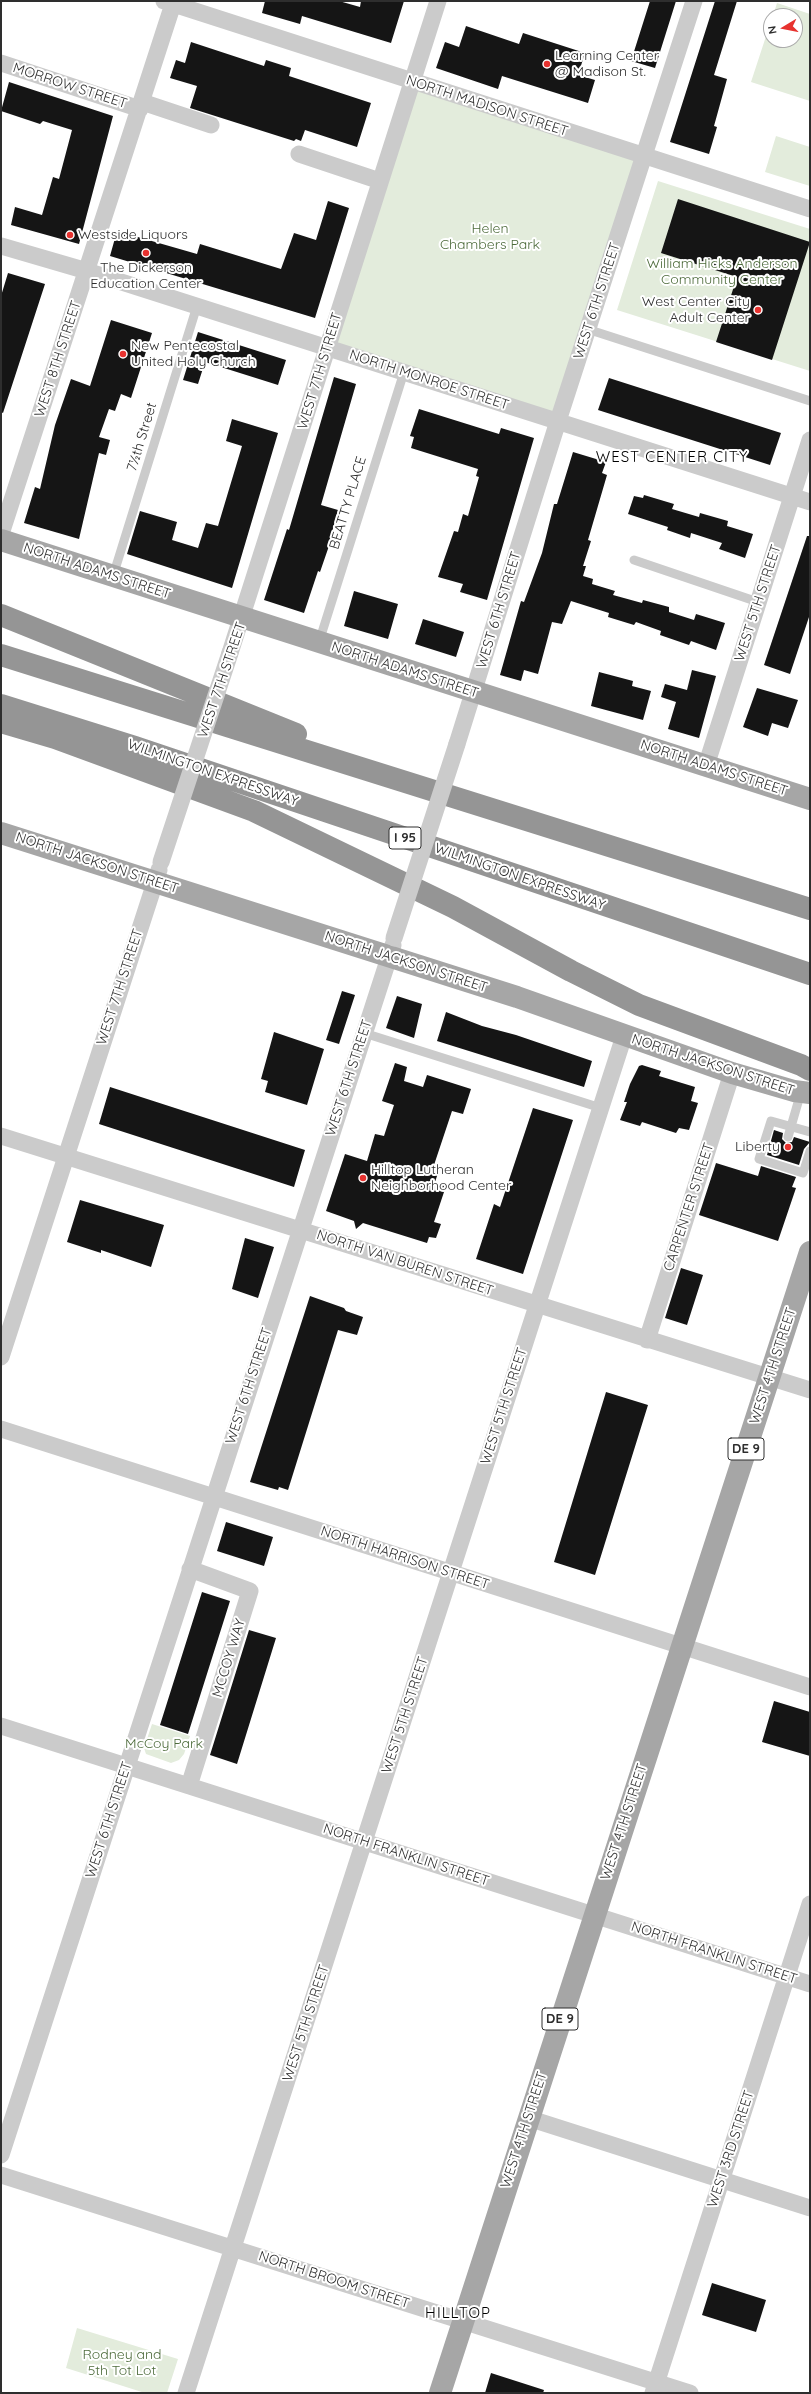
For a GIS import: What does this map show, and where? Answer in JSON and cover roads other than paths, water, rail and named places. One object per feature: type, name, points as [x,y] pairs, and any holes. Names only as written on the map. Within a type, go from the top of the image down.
[{"type":"highway","points":[[1,615],[232,710],[293,733],[421,776],[524,818]]},
{"type":"highway","points":[[1,655],[299,750],[524,818],[810,909]]},
{"type":"highway","name":"WILMINGTON EXPRESSWAY","points":[[1,705],[143,750],[809,974]]},
{"type":"highway","points":[[1,722],[62,741],[254,811],[454,907],[571,971],[632,1002],[801,1065],[810,1070]]},
{"type":"main road","name":"NORTH ADAMS STREET","points":[[1,540],[810,798]]},
{"type":"main road","name":"NORTH JACKSON STREET","points":[[1,833],[158,872],[392,947],[517,997],[624,1036],[732,1073],[806,1093]]},
{"type":"main road","name":"WEST 4TH STREET","points":[[440,2393],[593,1914],[810,1252]]},
{"type":"street","name":"WEST 7TH STREET","points":[[1,1357],[158,872],[230,653],[243,618],[327,348],[438,1]]},
{"type":"street","name":"WEST 6TH STREET","points":[[1,2155],[299,1230],[392,947],[558,421],[694,1]]},
{"type":"street","name":"NORTH MADISON STREET","points":[[171,2],[412,82],[810,209]]},
{"type":"street","name":"WEST 8TH STREET","points":[[1,534],[141,105],[171,2]]},
{"type":"street","name":"MORROW STREET","points":[[1,63],[211,125]]},
{"type":"street","points":[[299,154],[380,181]]},
{"type":"street","name":"NORTH MONROE STREET","points":[[1,246],[87,271],[810,502]]},
{"type":"street","name":"WEST 5TH STREET","points":[[706,766],[810,440]]},
{"type":"street","name":"WEST 5TH STREET","points":[[186,2393],[624,1036]]},
{"type":"street","name":"CARPENTER STREET","points":[[646,1340],[732,1073]]},
{"type":"street","name":"NORTH VAN BUREN STREET","points":[[1,1136],[646,1340],[810,1390]]},
{"type":"street","name":"NORTH HARRISON STREET","points":[[1,1429],[810,1687]]},
{"type":"street","name":"MCCOY WAY","points":[[189,1786],[250,1591],[190,1569]]},
{"type":"street","name":"NORTH FRANKLIN STREET","points":[[1,1726],[810,1984]]},
{"type":"street","name":"WEST 3RD STREET","points":[[655,2388],[810,1904]]},
{"type":"street","points":[[528,2118],[810,2208]]},
{"type":"street","name":"NORTH BROOM STREET","points":[[1,2175],[463,2321],[655,2388],[690,2393]]},
{"type":"lane","name":"7½th Street","points":[[113,576],[197,306]]},
{"type":"lane","points":[[588,329],[810,400]]},
{"type":"lane","name":"BEATTY PLACE","points":[[319,642],[404,372]]},
{"type":"lane","points":[[634,560],[758,602]]},
{"type":"lane","points":[[364,1033],[601,1108]]},
{"type":"lane","points":[[788,1137],[806,1093]]},
{"type":"lane","points":[[810,1132],[771,1121],[759,1159],[780,1162],[804,1173],[810,1154]]},
{"type":"place","name":"Learning Center @ Madison St.","points":[[547,64]]},
{"type":"place","name":"Westside Liquors","points":[[70,235]]},
{"type":"place","name":"The Dickerson Education Center","points":[[146,253]]},
{"type":"place","name":"West Center City Adult Center","points":[[758,310]]},
{"type":"place","name":"New Pentecostal United Holy Church","points":[[123,354]]},
{"type":"place","name":"Liberty","points":[[788,1147]]},
{"type":"place","name":"Hilltop Lutheran Neighborhood Center","points":[[363,1178]]},
{"type":"district","name":"WEST CENTER CITY","points":[[672,457]]},
{"type":"district","name":"HILLTOP","points":[[458,2313]]},
{"type":"park label","name":"Helen Chambers Park","points":[[490,238]]},
{"type":"park label","name":"William Hicks Anderson Community Center","points":[[722,272]]},
{"type":"park label","name":"McCoy Park","points":[[164,1744]]},
{"type":"park label","name":"Rodney and 5th Tot Lot","points":[[122,2364]]}]
